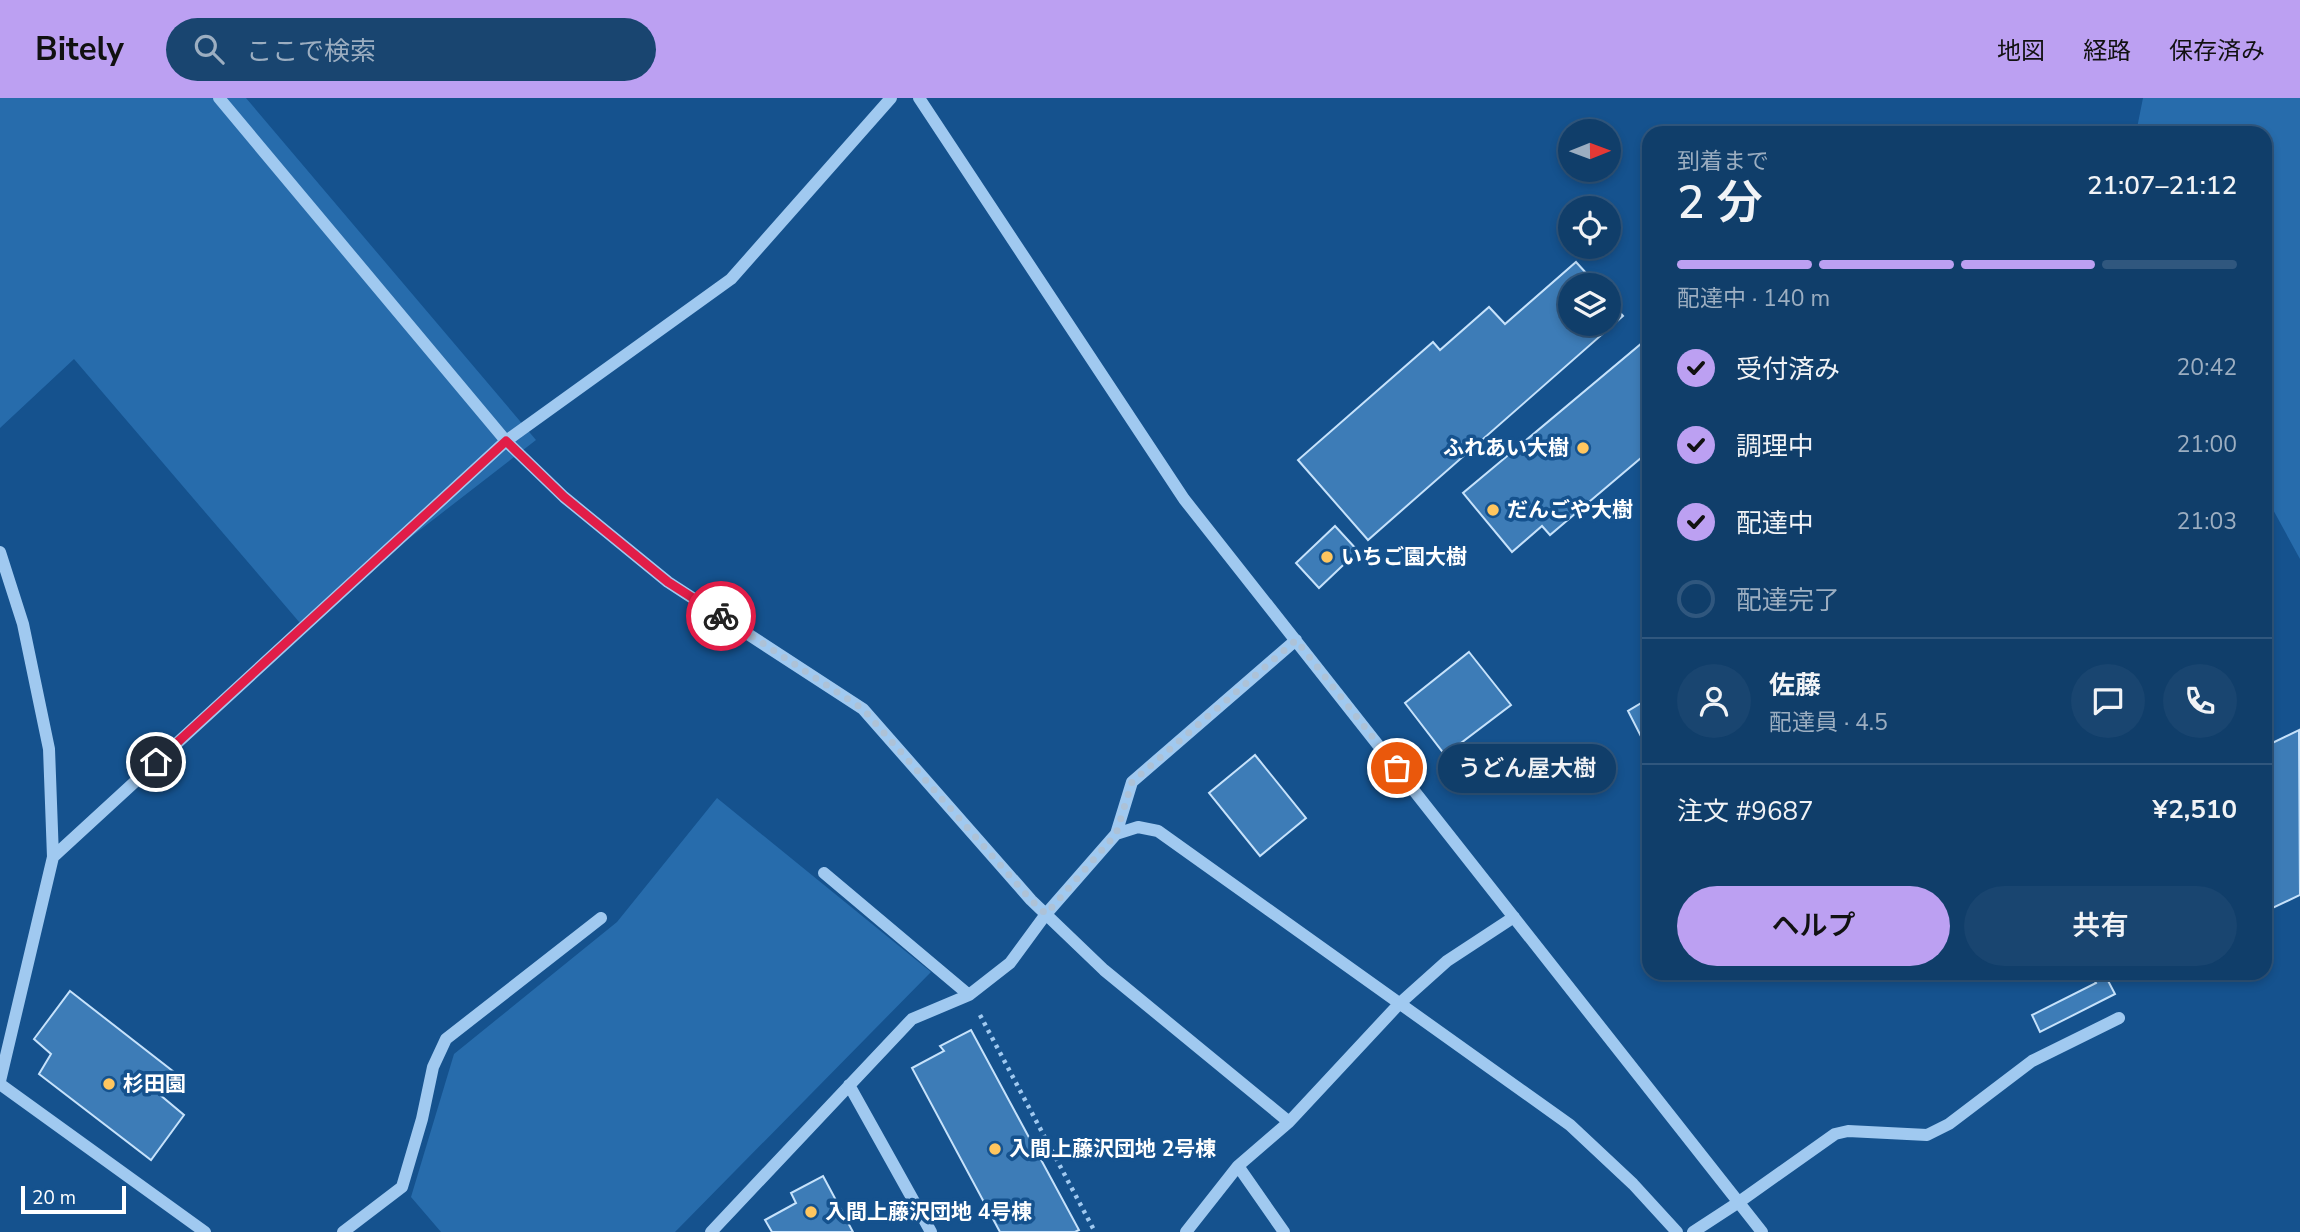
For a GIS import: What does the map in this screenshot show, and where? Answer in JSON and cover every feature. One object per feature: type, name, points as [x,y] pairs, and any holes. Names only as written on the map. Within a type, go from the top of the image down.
[{"type":"street","points":[[219,98],[506,441],[564,497],[668,582],[863,709],[1046,914],[1104,970],[1289,1122]]},
{"type":"street","points":[[53,857],[506,441],[731,279],[891,98]]},
{"type":"street","points":[[919,98],[1184,499],[1762,1232]]},
{"type":"street","points":[[0,552],[23,624],[49,749],[53,857],[0,1082],[205,1232]]},
{"type":"street","points":[[711,1232],[912,1019],[970,995],[1010,963],[1046,914],[1116,834],[1132,782],[1296,640]]},
{"type":"street","points":[[1116,834],[1138,827],[1158,831],[1570,1125],[1633,1184],[1677,1232]]},
{"type":"street","points":[[824,873],[970,995]]},
{"type":"street","points":[[1186,1232],[1238,1166],[1289,1122],[1399,1004],[1447,961],[1514,917]]},
{"type":"street","points":[[342,1232],[402,1188],[422,1119],[433,1067],[446,1039],[601,918]]},
{"type":"street","points":[[1693,1232],[1835,1134],[1848,1132],[1927,1135],[1949,1124],[2025,1065],[2119,1018]]},
{"type":"street","points":[[849,1085],[931,1232]]},
{"type":"street","points":[[1238,1166],[1284,1232]]},
{"type":"path","points":[[970,995],[1095,1232]]},
{"type":"shaded area","points":[[0,98],[246,98],[536,440],[300,623],[74,359],[0,428]]},
{"type":"shaded area","points":[[2143,98],[2300,98],[2300,559],[2272,508],[2272,126],[2137,126]]},
{"type":"shaded area","points":[[717,798],[931,972],[675,1232],[441,1232],[411,1197],[454,1054],[617,922]]},
{"type":"building","points":[[1576,262],[1586,273],[1563,273]]},
{"type":"building","points":[[1558,278],[1558,336],[1600,336],[1368,540],[1298,460],[1433,342],[1440,350],[1489,307],[1505,324]]},
{"type":"building","name":"ふれあい大樹","points":[[1642,343],[1642,457],[1550,535],[1542,526],[1512,552],[1463,493]]},
{"type":"building","name":"いちご園大樹","points":[[1335,526],[1358,551],[1319,588],[1296,563]]},
{"type":"building","points":[[1469,652],[1511,705],[1445,755],[1405,703]]},
{"type":"building","points":[[1642,703],[1642,738],[1628,711]]},
{"type":"building","points":[[2299,730],[2300,895],[2272,908],[2272,743]]},
{"type":"building","points":[[1255,755],[1306,818],[1260,856],[1209,793]]},
{"type":"building","points":[[2094,980],[2108,980],[2115,994],[2040,1032],[2032,1015],[2096,983]]},
{"type":"building","name":"杉田園","points":[[70,991],[174,1072],[159,1094],[184,1115],[151,1160],[39,1074],[51,1054],[34,1039]]},
{"type":"building","name":"入間上藤沢団地 2号棟","points":[[971,1030],[1079,1230],[1000,1232],[912,1068],[944,1051],[940,1046]]},
{"type":"building","name":"入間上藤沢団地 4号棟","points":[[823,1176],[853,1232],[772,1232],[765,1220],[796,1203],[791,1193]]},
{"type":"way so far","points":[[721,616],[863,709],[1046,914],[1116,834],[1132,782],[1296,640],[1397,768]]},
{"type":"place","name":"ふれあい大樹","points":[[1583,448]]},
{"type":"place","name":"だんごや大樹","points":[[1493,510]]},
{"type":"place","name":"いちご園大樹","points":[[1327,557]]},
{"type":"place","name":"うどん屋大樹","points":[[1397,768]]},
{"type":"place","name":"杉田園","points":[[109,1084]]},
{"type":"place","name":"入間上藤沢団地 2号棟","points":[[995,1149]]},
{"type":"place","name":"入間上藤沢団地 4号棟","points":[[811,1212]]},
{"type":"route","points":[[156,762],[506,441],[564,497],[668,582],[721,616]]}]
